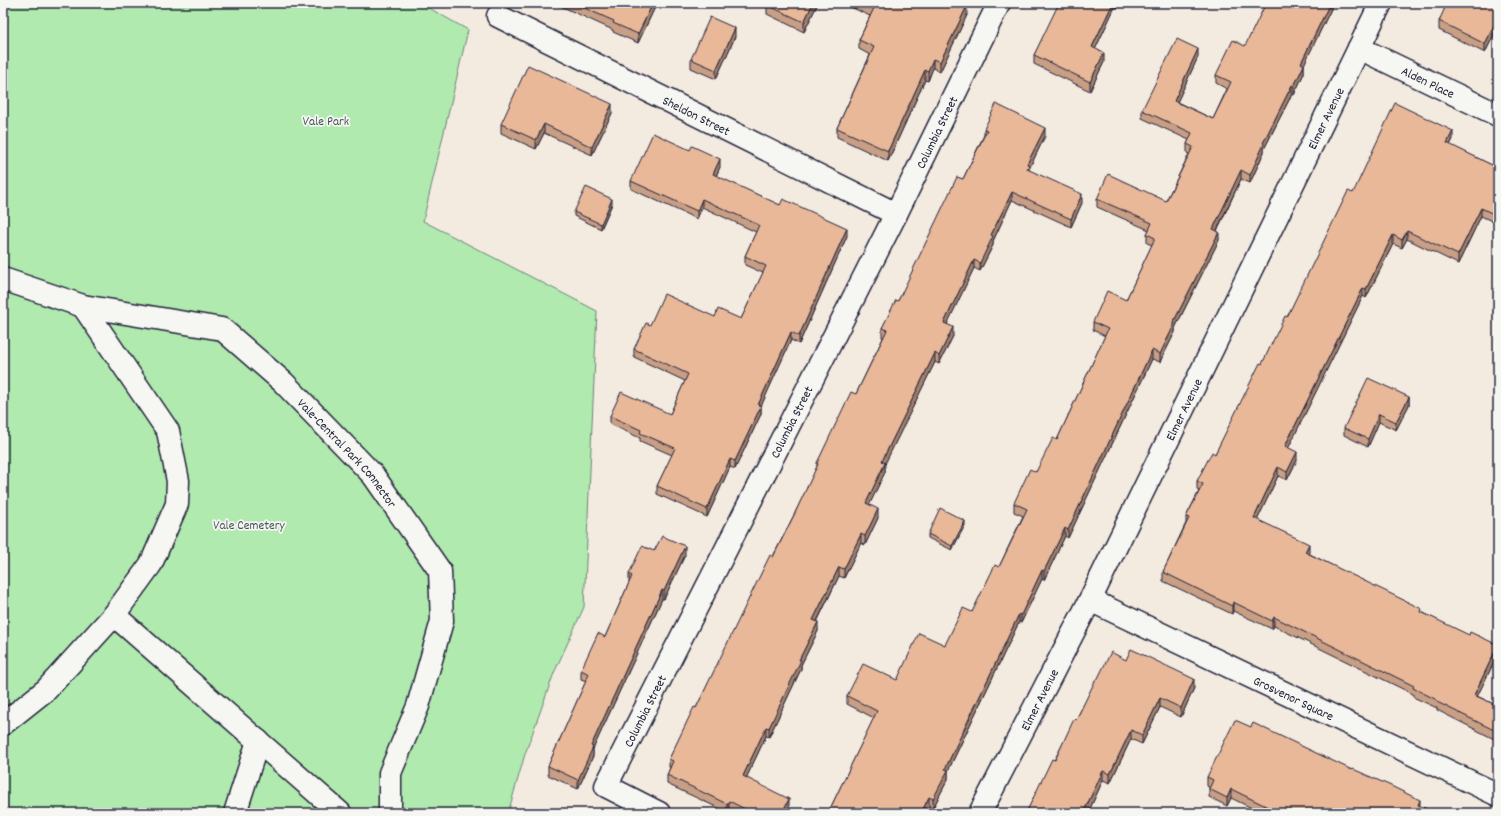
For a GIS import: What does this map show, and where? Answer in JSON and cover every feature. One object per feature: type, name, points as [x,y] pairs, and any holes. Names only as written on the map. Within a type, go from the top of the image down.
[{"type":"street","name":"Columbia Street","points":[[659,813],[606,786],[896,214],[999,3]]},
{"type":"street","name":"Elmer Avenue","points":[[980,813],[1090,600],[1381,3]]},
{"type":"street","name":"Sheldon Street","points":[[498,16],[896,214]]},
{"type":"street","name":"Alden Place","points":[[1359,48],[1498,116]]},
{"type":"street","name":"Vale-Central Park Connector","points":[[3,279],[82,306],[222,329],[283,382],[373,475],[440,571],[442,621],[418,706],[390,773],[390,813]]},
{"type":"street","points":[[3,724],[47,689],[114,615],[151,564],[177,504],[178,481],[168,431],[82,306]]},
{"type":"street","name":"Grosvenor Square","points":[[1090,600],[1498,795]]},
{"type":"street","points":[[114,615],[340,813]]},
{"type":"street","points":[[235,813],[258,741]]},
{"type":"green space","name":"Vale Cemetery","points":[[3,3],[420,3],[468,30],[423,221],[597,311],[584,607],[554,673],[525,754],[508,813],[3,813]]},
{"type":"building","points":[[573,3],[653,3],[638,34],[613,23],[614,21]]},
{"type":"building","points":[[768,3],[813,3],[804,22],[767,5]]},
{"type":"building","points":[[863,3],[961,3],[967,6],[940,62],[933,59],[928,71],[925,70],[888,151],[837,128],[874,47],[859,40],[874,8]]},
{"type":"building","points":[[1059,3],[1113,3],[1092,47],[1104,53],[1090,82],[1034,55]]},
{"type":"building","points":[[1266,3],[1330,3],[1301,63],[1304,65],[1294,86],[1292,85],[1263,143],[1264,144],[1250,175],[1241,170],[1213,229],[1219,232],[1173,323],[1175,323],[1160,354],[1152,350],[1068,530],[1065,528],[1044,571],[1042,570],[1021,615],[1019,614],[945,769],[948,770],[933,799],[929,797],[921,813],[828,813],[877,711],[847,696],[863,664],[897,680],[919,633],[945,645],[963,608],[972,612],[995,565],[999,567],[1027,509],[1014,503],[1030,469],[1036,472],[1053,438],[1057,440],[1108,329],[1093,322],[1107,291],[1126,300],[1155,238],[1147,234],[1152,223],[1097,199],[1108,174],[1166,201],[1193,147],[1187,144],[1192,133],[1142,110],[1177,39],[1198,49],[1174,101],[1213,119],[1231,82],[1216,75],[1233,40],[1245,46]]},
{"type":"building","points":[[1447,3],[1498,3],[1498,17],[1485,44],[1439,21]]},
{"type":"building","points":[[710,17],[735,28],[716,70],[691,59]]},
{"type":"building","points":[[528,65],[612,104],[592,147],[544,124],[536,140],[501,124]]},
{"type":"building","points":[[1395,103],[1453,131],[1447,143],[1498,168],[1498,216],[1481,208],[1458,255],[1407,231],[1402,240],[1393,235],[1366,289],[1363,288],[1285,446],[1297,452],[1287,472],[1278,467],[1254,518],[1309,544],[1305,552],[1422,609],[1421,612],[1469,635],[1470,632],[1498,645],[1474,695],[1498,706],[1498,732],[1437,702],[1437,700],[1413,688],[1414,686],[1274,617],[1272,621],[1233,602],[1232,606],[1163,572],[1189,518],[1186,517],[1203,484],[1197,481],[1212,452],[1215,454],[1260,363],[1262,364],[1285,316],[1287,317],[1348,191],[1353,193]]},
{"type":"building","points":[[996,104],[1045,128],[1027,164],[1029,165],[1027,169],[1082,194],[1071,219],[1012,192],[991,235],[993,236],[980,263],[974,260],[944,323],[953,327],[939,356],[935,353],[882,461],[885,463],[866,503],[878,509],[865,536],[861,534],[844,569],[839,567],[813,620],[818,622],[799,660],[801,660],[769,728],[766,727],[743,776],[789,799],[782,813],[753,813],[729,801],[727,804],[667,775],[673,761],[669,759],[694,707],[696,708],[770,555],[773,557],[794,515],[851,392],[856,394],[887,330],[882,328],[896,300],[898,301],[957,177],[963,179],[987,130],[984,129]]},
{"type":"building","points":[[653,133],[690,150],[692,146],[720,159],[713,174],[780,205],[783,199],[847,228],[799,336],[791,332],[758,405],[761,406],[735,461],[730,459],[707,509],[657,486],[675,448],[640,433],[641,430],[610,416],[621,392],[670,414],[688,374],[634,349],[646,323],[650,325],[664,294],[715,317],[718,309],[741,319],[766,266],[745,256],[759,225],[702,199],[697,211],[631,181]]},
{"type":"building","points":[[586,187],[612,199],[601,224],[574,212]]},
{"type":"building","points":[[1368,378],[1409,397],[1396,422],[1379,414],[1368,439],[1344,428]]},
{"type":"building","points":[[940,508],[965,521],[952,546],[928,534]]},
{"type":"building","points":[[662,536],[685,546],[664,591],[662,590],[591,746],[593,747],[578,780],[548,766],[589,674],[581,670],[598,633],[605,637],[632,576],[629,574],[642,546],[654,551]]},
{"type":"building","points":[[1131,649],[1194,679],[1181,708],[1160,698],[1142,735],[1131,730],[1110,774],[1103,771],[1083,813],[1026,813],[1052,759],[1055,760],[1074,719],[1076,720],[1111,652],[1126,660]]},
{"type":"building","points":[[1235,720],[1251,727],[1253,723],[1352,770],[1353,769],[1391,786],[1420,800],[1418,805],[1435,813],[1280,813],[1231,789],[1227,798],[1209,789],[1213,780],[1207,777]]},
{"type":"park label","name":"Vale Park","points":[[326,120]]}]
